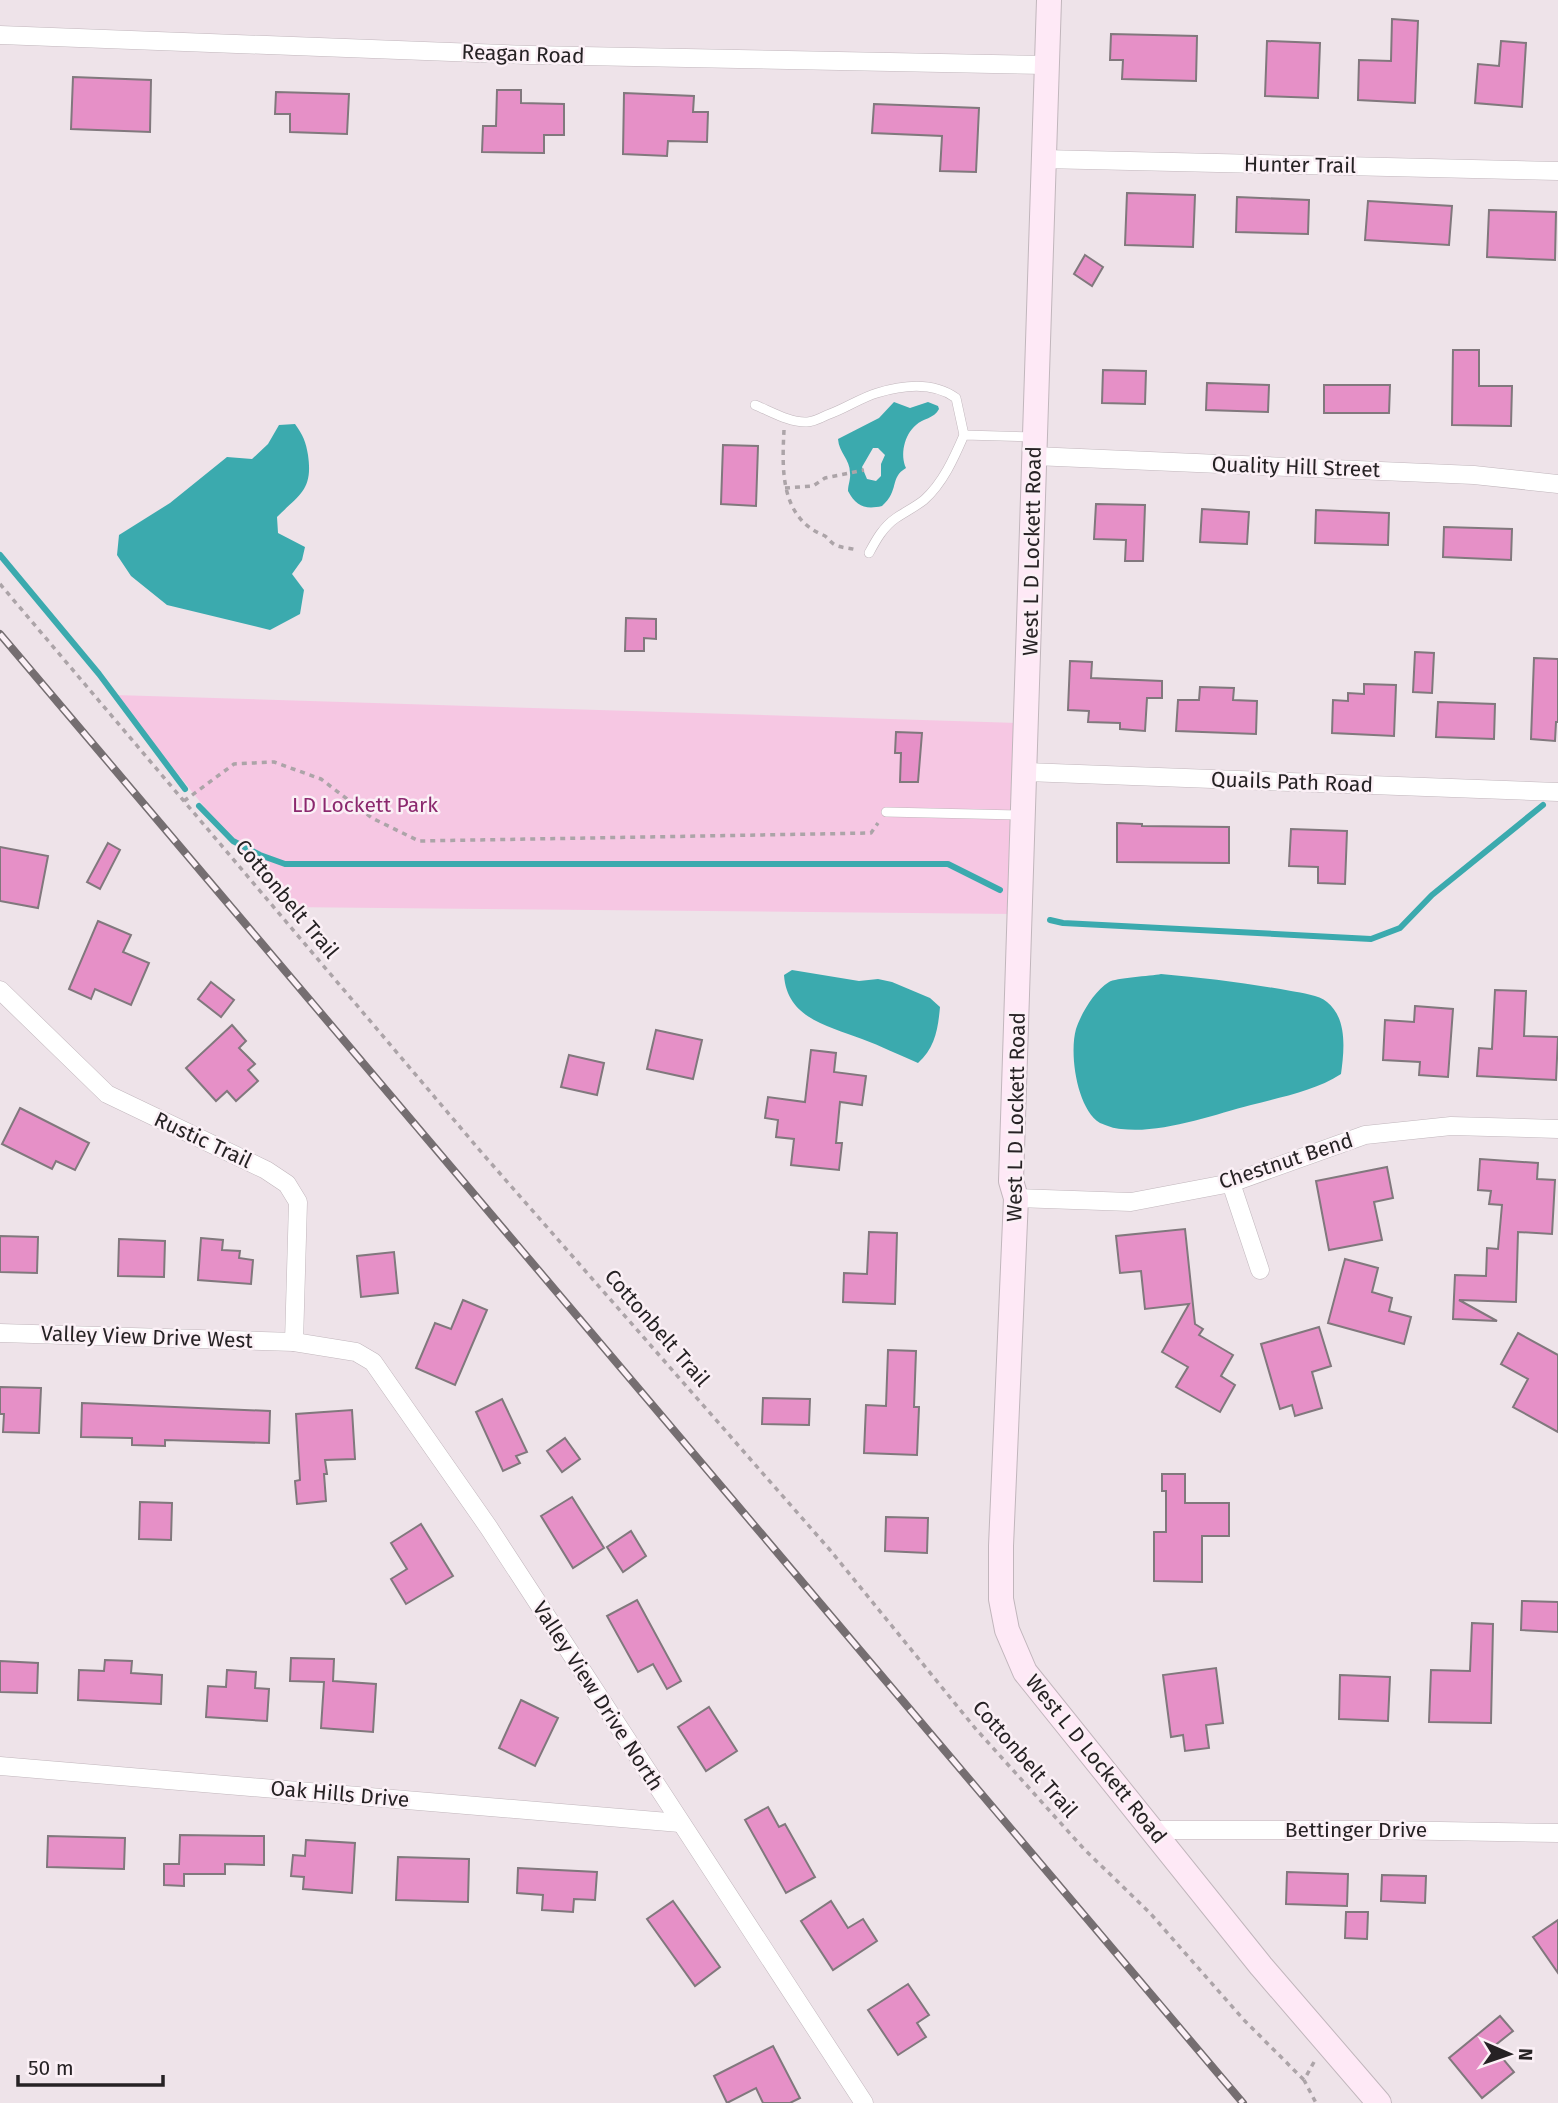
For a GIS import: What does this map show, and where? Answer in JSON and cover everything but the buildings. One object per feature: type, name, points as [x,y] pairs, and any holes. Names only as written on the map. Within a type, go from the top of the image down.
[{"type":"main road","name":"West L D Lockett Road","points":[[1049,0],[1011,1181],[1016,1198],[1001,1546],[1002,1599],[1007,1630],[1025,1672],[1261,1965],[1379,2103]]},
{"type":"street","name":"Reagan Road","points":[[0,35],[530,55],[1047,65]]},
{"type":"street","name":"Hunter Trail","points":[[1042,159],[1558,171]]},
{"type":"street","name":"Quality Hill Street","points":[[1034,447],[1474,475],[1558,484]]},
{"type":"street","name":"Quails Path Road","points":[[1026,772],[1558,792]]},
{"type":"street","name":"Rustic Trail","points":[[0,989],[107,1094],[266,1170],[287,1184],[298,1202],[294,1342]]},
{"type":"street","name":"Chestnut Bend","points":[[1016,1198],[1132,1202],[1231,1183],[1365,1135],[1451,1126],[1558,1129]]},
{"type":"street","points":[[1231,1183],[1260,1270]]},
{"type":"street","name":"Valley View Drive West","points":[[0,1333],[294,1342]]},
{"type":"street","name":"Valley View Drive North","points":[[294,1342],[356,1352],[373,1362],[489,1528],[864,2103]]},
{"type":"street","name":"Oak Hills Drive","points":[[0,1766],[680,1823]]},
{"type":"street","name":"Bettinger Drive","points":[[1153,1830],[1558,1833]]},
{"type":"lane","points":[[755,405],[793,420],[808,422],[841,411],[876,393],[902,387],[931,387],[948,392],[956,398],[964,435],[951,463],[923,501],[881,531],[869,553]]},
{"type":"lane","points":[[964,435],[1034,447]]},
{"type":"lane","points":[[887,812],[1024,815]]},
{"type":"path","points":[[786,420],[782,472],[793,510],[802,522],[826,536],[832,544],[869,553]]},
{"type":"path","points":[[785,488],[813,486],[825,478],[864,470]]},
{"type":"path","name":"Cottonbelt Trail","points":[[0,584],[482,1153],[830,1549],[975,1728],[1084,1849],[1150,1913],[1243,2019],[1304,2080],[1316,2103]]},
{"type":"path","points":[[184,801],[234,764],[274,762],[321,779],[372,818],[419,841],[871,833],[887,812]]},
{"type":"path","points":[[1304,2080],[1328,2043]]},
{"type":"green space","name":"LD Lockett Park","points":[[115,695],[1019,723],[1013,914],[284,907]]},
{"type":"water","points":[[894,402],[910,408],[928,402],[939,409],[916,425],[909,434],[903,451],[906,468],[898,476],[888,500],[882,506],[866,507],[854,500],[848,491],[850,468],[838,439],[879,418]],"holes":[[[873,448],[878,448],[885,455],[881,464],[881,476],[876,481],[867,479],[862,467]]]},
{"type":"water","points":[[295,424],[306,446],[308,476],[298,497],[277,517],[278,533],[305,547],[302,560],[292,574],[304,590],[300,614],[270,630],[167,605],[131,576],[117,555],[119,535],[170,503],[227,457],[252,459],[268,444],[279,425]]},
{"type":"water","points":[[792,970],[859,981],[878,979],[930,998],[940,1007],[932,1044],[918,1063],[812,1019],[793,1002],[787,990],[784,975]]},
{"type":"water","points":[[1161,974],[1259,986],[1324,1000],[1334,1009],[1341,1026],[1341,1074],[1298,1093],[1170,1126],[1137,1130],[1100,1123],[1092,1116],[1080,1094],[1074,1066],[1074,1040],[1078,1023],[1093,997],[1109,982]]},
{"type":"waterway","points":[[0,555],[99,674],[185,789]]},
{"type":"waterway","points":[[1050,920],[1063,923],[1371,939],[1400,928],[1432,895],[1543,805]]},
{"type":"waterway","points":[[199,806],[233,841],[285,864],[948,864],[1000,890]]},
{"type":"railway","points":[[0,634],[1243,2103]]}]
